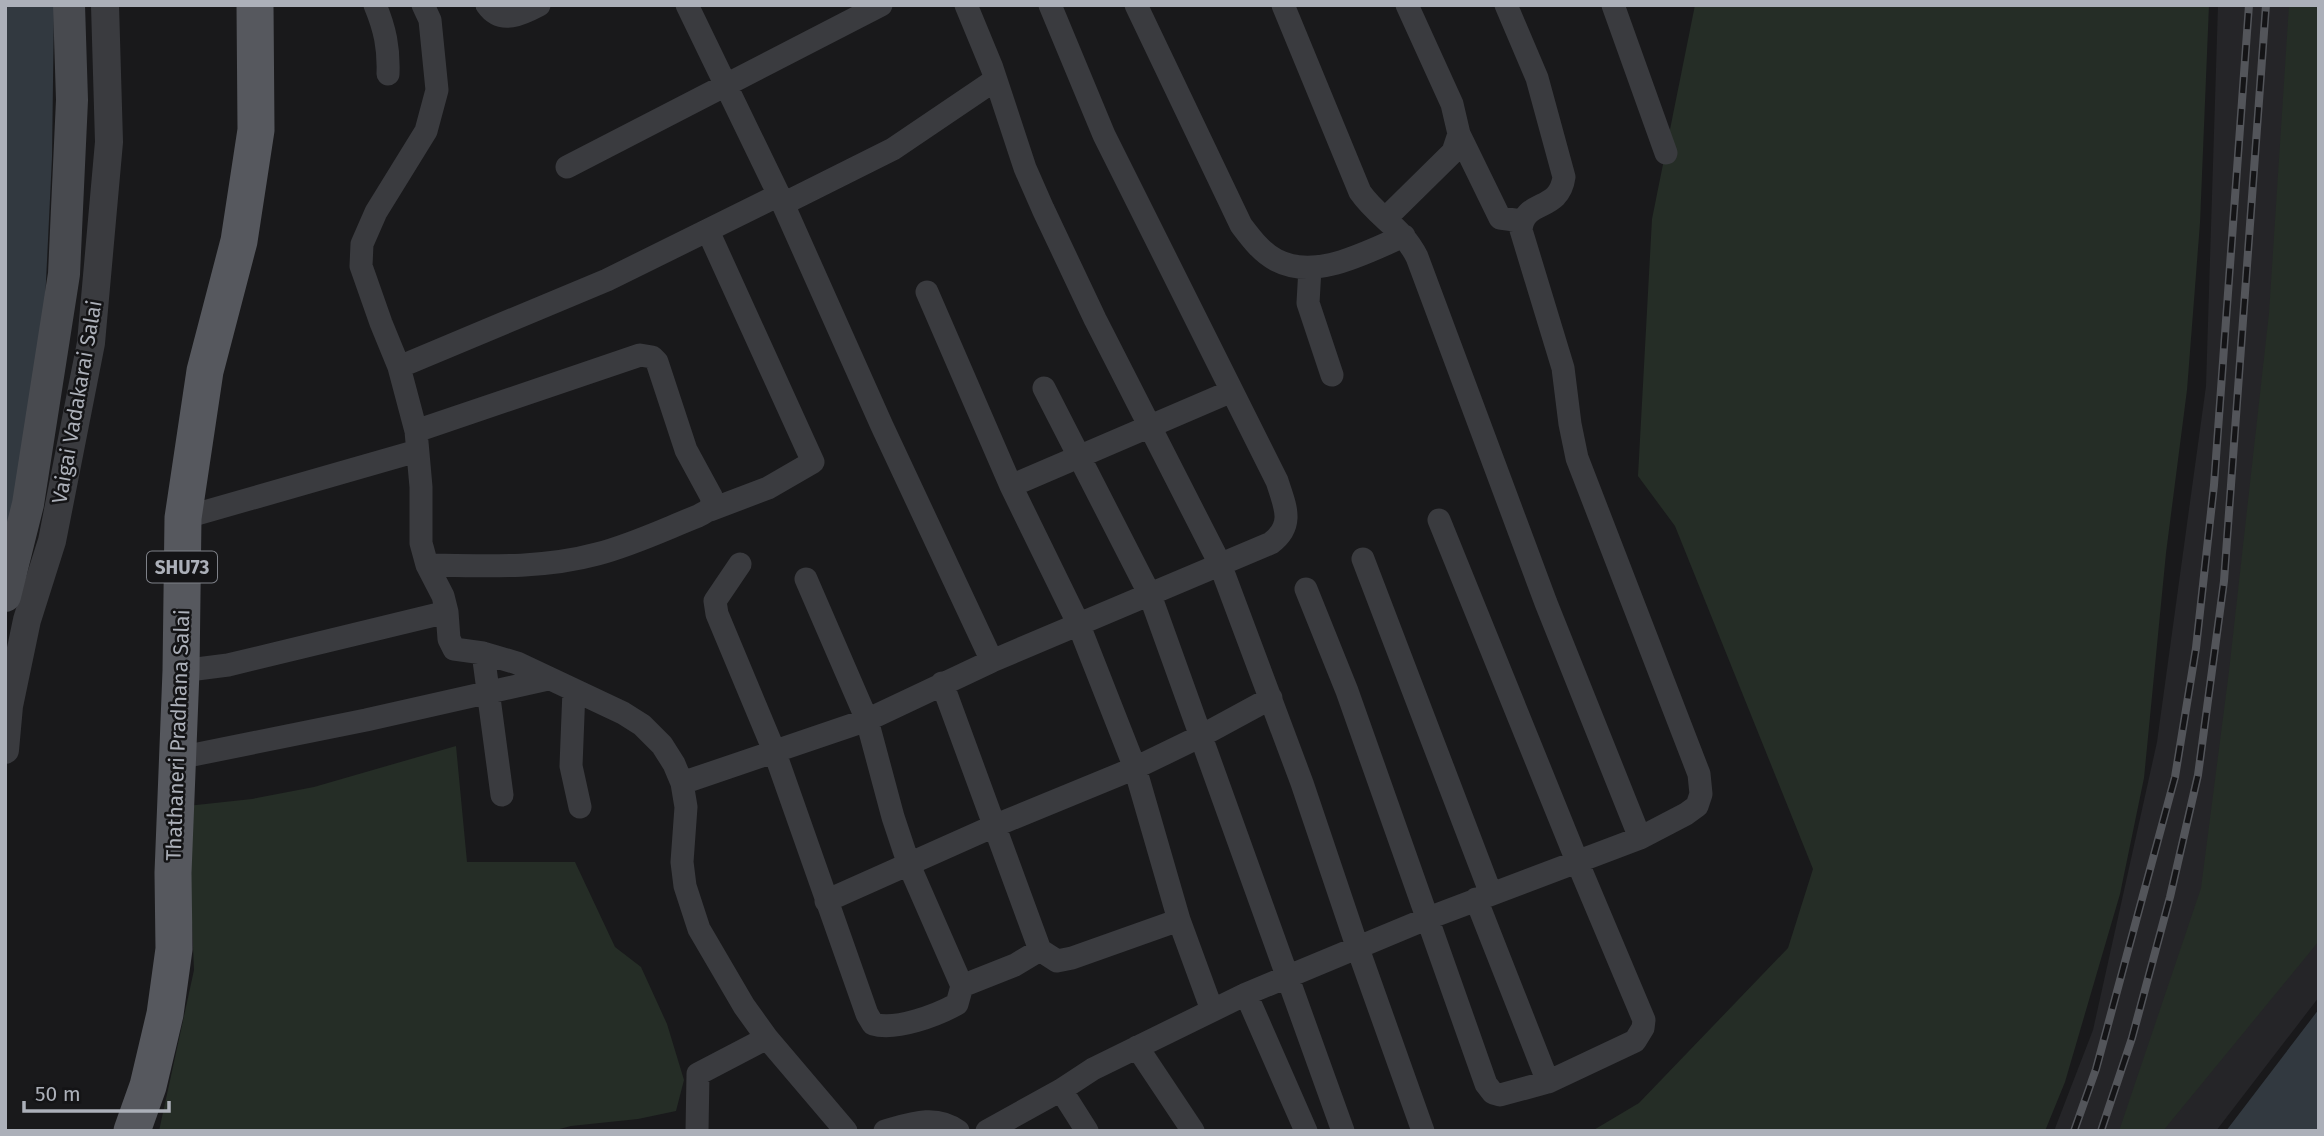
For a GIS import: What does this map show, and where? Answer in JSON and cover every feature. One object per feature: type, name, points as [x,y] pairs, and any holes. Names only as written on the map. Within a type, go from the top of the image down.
[{"type":"main road","name":"Vaigai Vadakarai Salai","points":[[5,596],[30,491],[64,274],[72,100],[69,5]]},
{"type":"main road","name":"Thathaneri Pradhana Salai","points":[[135,1130],[165,1014],[174,949],[173,873],[181,671],[183,518],[205,371],[239,241],[256,130],[255,5]]},
{"type":"street","name":"Vaigai Vadakarai Salai","points":[[5,750],[9,706],[26,620],[52,541],[91,342],[109,142],[105,5]]},
{"type":"street","points":[[375,5],[384,25],[389,48],[388,74]]},
{"type":"street","points":[[423,5],[430,20],[437,90],[426,131],[376,212],[362,244],[361,266],[399,367],[416,441],[421,487],[421,543],[427,565],[447,612],[449,639],[454,649],[483,653],[517,663],[623,713],[642,725],[663,745],[682,783],[685,807],[682,862],[685,886],[699,929],[744,1006],[767,1038],[846,1131]]},
{"type":"street","points":[[487,5],[499,16],[508,17],[523,14],[539,5]]},
{"type":"street","points":[[687,5],[781,200],[881,425],[992,660]]},
{"type":"street","points":[[567,167],[881,5]]},
{"type":"street","points":[[966,5],[1025,168],[1043,209],[1095,319],[1220,564],[1423,1131]]},
{"type":"street","points":[[682,783],[867,720],[992,660],[1271,543],[1282,534],[1286,523],[1277,481],[1104,135],[1050,5]]},
{"type":"street","points":[[1136,5],[1241,225],[1259,247],[1274,259],[1298,268],[1310,268],[1352,258],[1404,236]]},
{"type":"street","points":[[1283,5],[1360,192],[1371,207],[1404,236],[1417,257],[1546,603],[1640,838]]},
{"type":"street","points":[[1407,5],[1452,104],[1459,135],[1500,218],[1522,221]]},
{"type":"street","points":[[987,1131],[1093,1069],[1246,994],[1484,896],[1640,838],[1697,806],[1701,794],[1699,774],[1577,458],[1563,368],[1521,230],[1526,214],[1556,197],[1562,190],[1564,177],[1537,78],[1506,5]]},
{"type":"street","points":[[1613,5],[1666,153]]},
{"type":"street","points":[[399,367],[607,280],[708,231],[893,149],[995,80]]},
{"type":"street","points":[[1385,219],[1453,152],[1459,135]]},
{"type":"street","points":[[427,565],[516,566],[565,561],[618,548],[768,488],[813,462],[708,231]]},
{"type":"street","points":[[1310,268],[1308,303],[1332,375]]},
{"type":"street","points":[[927,292],[1011,486],[1078,624],[1135,768],[1179,920],[1212,1010]]},
{"type":"street","points":[[183,518],[416,441],[640,355],[647,355],[657,362],[686,450],[711,496],[713,503],[710,510]]},
{"type":"street","points":[[1044,388],[1150,595],[1343,1131]]},
{"type":"street","points":[[1011,486],[1232,391]]},
{"type":"street","points":[[1306,589],[1347,691],[1486,1084],[1493,1093],[1510,1094],[1548,1082],[1635,1041],[1643,1028],[1644,1020],[1439,520]]},
{"type":"street","points":[[1363,559],[1548,1082]]},
{"type":"street","points":[[740,564],[715,601],[717,614],[775,752],[867,1014],[873,1024],[892,1027],[957,1004],[961,986],[909,865],[867,720],[806,579]]},
{"type":"street","points":[[181,671],[228,665],[447,612]]},
{"type":"street","points":[[483,653],[502,795]]},
{"type":"street","points":[[178,758],[548,679]]},
{"type":"street","points":[[942,683],[1040,950],[1057,961],[1072,958],[1179,920]]},
{"type":"street","points":[[574,690],[571,766],[580,807]]},
{"type":"street","points":[[826,901],[994,826],[1135,768],[1201,737],[1270,698]]},
{"type":"street","points":[[961,986],[1015,965],[1040,950]]},
{"type":"street","points":[[1246,994],[1306,1131]]},
{"type":"street","points":[[697,1131],[698,1074],[767,1038]]},
{"type":"street","points":[[1137,1047],[1193,1131]]},
{"type":"street","points":[[1061,1090],[1087,1131]]},
{"type":"street","points":[[885,1131],[932,1121],[947,1123],[958,1131]]},
{"type":"shaded area","points":[[5,5],[54,5],[52,157],[45,302],[23,478],[5,544]]},
{"type":"shaded area","points":[[1695,5],[2209,5],[2200,223],[2187,390],[2166,553],[2144,778],[2120,894],[2065,1082],[2045,1131],[1592,1131],[1639,1103],[1788,948],[1813,869],[1675,526],[1638,476],[1652,219]]},
{"type":"shaded area","points":[[2218,5],[2319,5],[2319,997],[2216,1131],[2054,1131],[2093,1030],[2157,742],[2206,386]]},
{"type":"shaded area","points":[[2289,5],[2319,5],[2319,941],[2163,1131],[2119,1131],[2201,888],[2229,671],[2269,313]]},
{"type":"shaded area","points":[[456,746],[467,862],[575,862],[615,947],[641,967],[667,1024],[684,1080],[676,1111],[552,1131],[159,1131],[194,970],[187,806],[252,799],[314,787]]},
{"type":"shaded area","points":[[2319,1009],[2319,1131],[2226,1131]]},
{"type":"railway","points":[[2074,1131],[2096,1069],[2175,777],[2196,648],[2214,485],[2249,5]]},
{"type":"railway","points":[[2101,1131],[2132,1038],[2170,897],[2198,775],[2224,581],[2266,5]]}]
